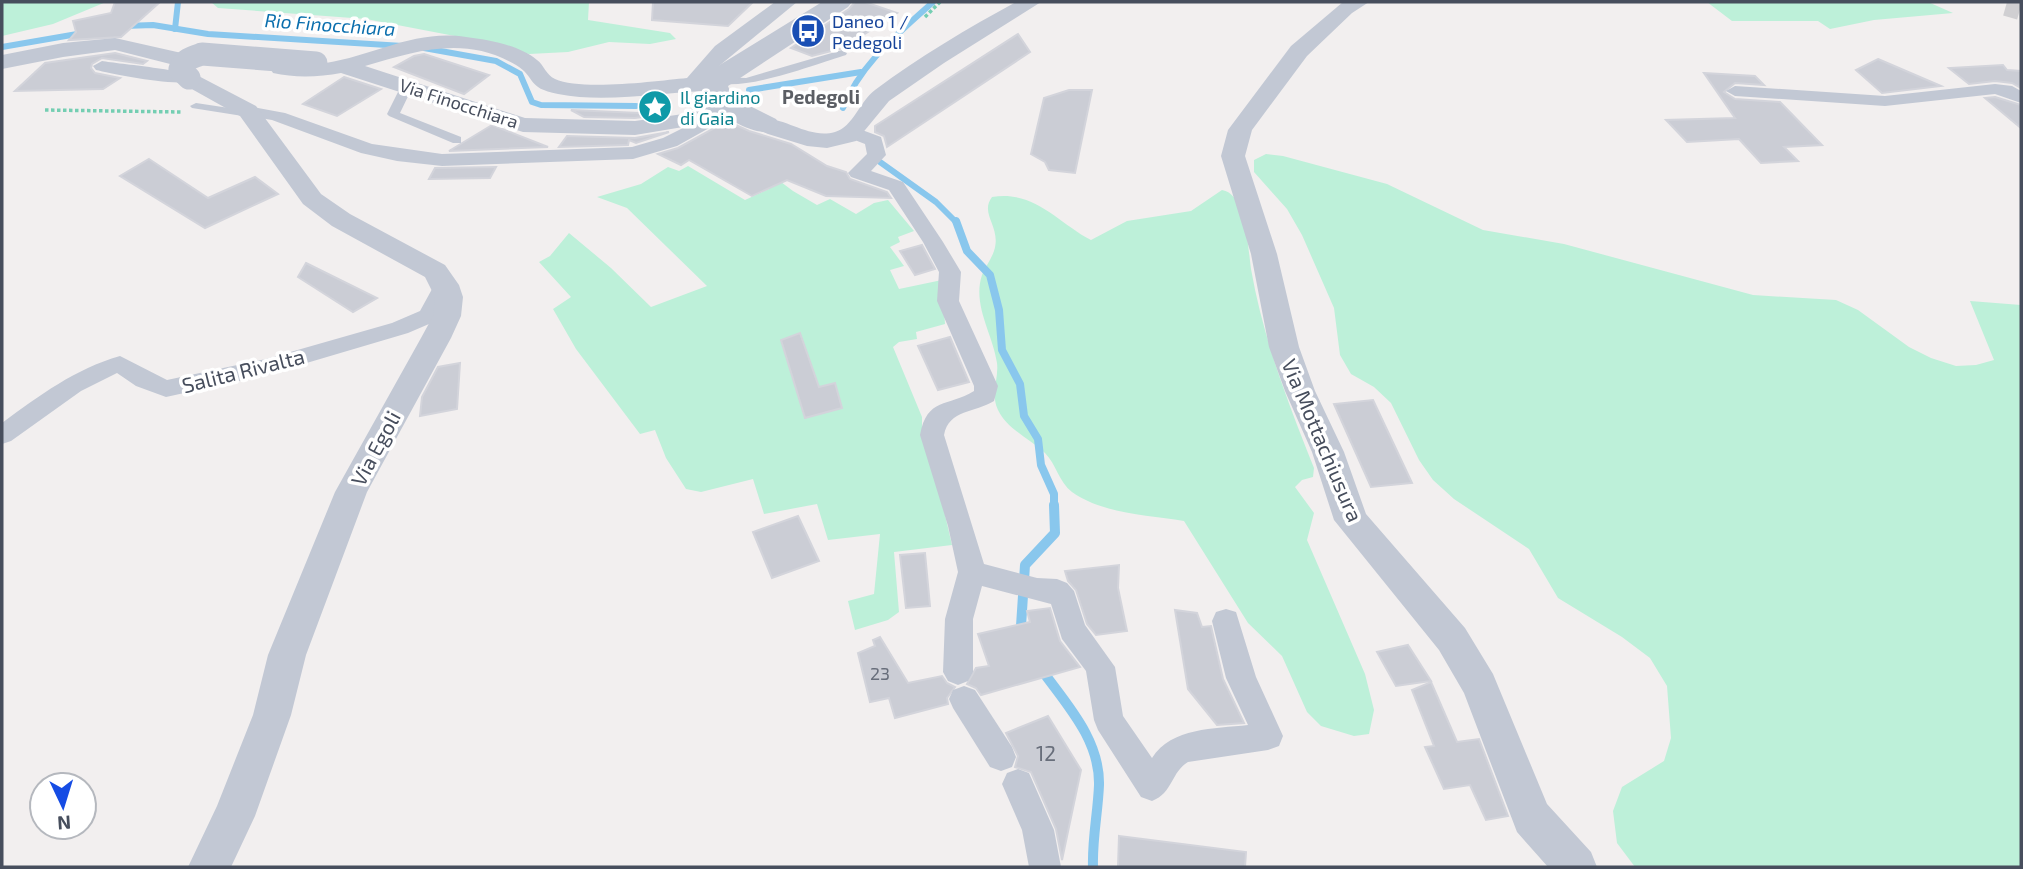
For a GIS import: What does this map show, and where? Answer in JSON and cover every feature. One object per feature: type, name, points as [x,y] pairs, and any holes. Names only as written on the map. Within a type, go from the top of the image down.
[{"type":"street","points":[[787,2],[699,75],[712,88],[766,125],[799,138],[817,141],[839,139],[854,133],[865,111],[881,96],[988,25],[1031,2]]},
{"type":"street","points":[[190,83],[180,69],[181,65],[202,54],[349,64],[417,43],[457,42],[515,55],[531,65],[542,82],[565,89],[712,88],[839,2]]},
{"type":"street","name":"Via Mottachiusura","points":[[1359,2],[1345,9],[1299,51],[1240,130],[1233,156],[1264,254],[1284,347],[1300,391],[1328,452],[1351,520],[1452,639],[1480,686],[1532,818],[1576,867]]},
{"type":"street","name":"Via Finocchiara","points":[[2,62],[63,50],[115,44],[190,83],[298,69],[323,70],[349,64],[523,125],[635,128],[687,120],[701,115],[712,88]]},
{"type":"street","points":[[102,66],[190,83],[249,113],[275,114],[345,142],[419,159],[633,153],[670,142],[718,118],[687,120]]},
{"type":"street","points":[[1735,92],[1885,102],[2013,94]]},
{"type":"street","points":[[249,113],[312,199],[341,220],[435,271],[445,285]]},
{"type":"street","points":[[854,133],[874,141],[877,155],[858,173],[896,186],[950,272],[948,302],[986,386],[986,395],[977,402],[937,415],[932,435],[961,526],[972,572],[959,619],[961,686],[1001,757]]},
{"type":"street","name":"Salita Rivalta","points":[[2,435],[84,377],[106,368],[120,364],[144,380],[166,389],[266,367],[400,328],[428,316],[445,285]]},
{"type":"street","name":"Via Egoli","points":[[209,867],[234,816],[272,715],[287,655],[351,492],[447,316],[449,297],[445,285]]},
{"type":"street","points":[[972,572],[1037,590],[1057,591],[1064,599],[1072,629],[1100,667],[1108,720],[1152,786],[1171,755],[1183,748],[1268,736],[1241,678],[1226,621]]},
{"type":"street","points":[[1018,784],[1038,830],[1045,867]]},
{"type":"lane","points":[[712,88],[842,53]]},
{"type":"lane","points":[[407,86],[393,114],[457,140]]},
{"type":"path","points":[[925,17],[940,2]]},
{"type":"path","points":[[45,110],[190,83]]},
{"type":"green space","points":[[2,2],[106,2],[53,24],[2,36]]},
{"type":"green space","points":[[211,2],[589,2],[588,20],[670,33],[676,39],[650,44],[609,42],[568,52],[529,54],[486,42],[366,19],[218,8]]},
{"type":"green space","points":[[1707,2],[1928,2],[1953,13],[1874,20],[1830,29],[1818,21],[1732,21]]},
{"type":"green space","points":[[1266,154],[1283,156],[1387,184],[1483,230],[1564,244],[1753,295],[1836,300],[1858,310],[1909,347],[1956,366],[1976,365],[1994,360],[1970,301],[2021,305],[2021,867],[1635,867],[1617,843],[1613,811],[1622,787],[1664,761],[1671,738],[1667,686],[1650,658],[1622,637],[1558,598],[1529,549],[1454,499],[1433,480],[1419,460],[1391,403],[1374,387],[1351,374],[1340,355],[1334,308],[1302,235],[1287,209],[1254,172],[1254,160]]},
{"type":"green space","points":[[745,155],[793,191],[817,205],[830,199],[856,214],[874,203],[888,200],[914,231],[898,237],[900,242],[890,247],[904,266],[890,270],[899,289],[942,280],[945,324],[916,332],[917,339],[899,342],[893,347],[922,417],[922,439],[936,476],[952,545],[894,552],[899,612],[888,620],[855,630],[848,601],[874,594],[880,534],[828,540],[817,504],[764,514],[753,479],[701,492],[686,489],[666,458],[655,430],[640,434],[576,349],[553,309],[571,297],[539,262],[550,256],[569,233],[611,268],[651,307],[707,286],[627,208],[597,197],[641,184],[668,167],[679,171],[688,166],[745,200],[769,189],[732,160]]},
{"type":"green space","points":[[1222,190],[1230,193],[1241,211],[1256,295],[1269,345],[1314,468],[1313,477],[1302,480],[1295,487],[1314,513],[1307,540],[1365,674],[1374,710],[1369,734],[1354,736],[1321,726],[1307,712],[1282,656],[1248,623],[1184,521],[1112,509],[1072,492],[1045,453],[1007,423],[996,404],[997,363],[980,297],[982,275],[996,242],[988,209],[992,197],[1021,198],[1033,203],[1091,240],[1127,221],[1191,211]]},
{"type":"building","points":[[115,2],[160,2],[121,37],[69,40],[76,32],[73,21],[111,13]]},
{"type":"building","points":[[653,2],[753,2],[728,26],[652,20]]},
{"type":"building","points":[[855,2],[865,2],[897,13],[843,48],[812,56],[791,48],[849,9]]},
{"type":"building","points":[[1018,34],[1030,52],[887,147],[884,136],[875,132],[875,126]]},
{"type":"building","points":[[115,53],[147,61],[143,64],[102,58],[92,64],[91,68],[95,73],[120,78],[103,89],[15,91],[45,63]]},
{"type":"building","points":[[424,54],[489,75],[464,94],[394,67],[414,56]]},
{"type":"building","points":[[1878,59],[1941,86],[1882,93],[1856,70]]},
{"type":"building","points":[[2003,65],[2007,70],[2021,71],[2021,88],[2012,83],[1995,81],[1969,84],[1949,68]]},
{"type":"building","points":[[1704,73],[1755,76],[1764,85],[1735,83],[1724,92],[1735,99],[1780,102],[1822,145],[1784,147],[1798,161],[1761,163],[1739,139],[1687,142],[1666,120],[1735,118]]},
{"type":"building","points":[[344,77],[381,89],[337,116],[303,104]]},
{"type":"building","points":[[1069,90],[1092,90],[1075,173],[1049,170],[1045,162],[1031,154],[1044,98]]},
{"type":"building","points":[[1995,97],[2021,105],[2021,128],[1985,98]]},
{"type":"building","points":[[668,106],[666,114],[635,118],[584,117],[571,110],[640,113],[642,108]]},
{"type":"building","points":[[727,121],[791,144],[827,166],[846,172],[850,179],[887,192],[891,198],[826,196],[787,180],[752,196],[689,160],[681,165],[658,154],[678,148]]},
{"type":"building","points":[[492,125],[548,147],[449,151]]},
{"type":"building","points":[[669,132],[636,143],[629,140],[628,145],[559,147],[567,136],[635,138]]},
{"type":"building","points":[[149,159],[208,198],[255,177],[278,194],[205,228],[120,176]]},
{"type":"building","points":[[496,167],[490,178],[429,179],[435,168]]},
{"type":"building","points":[[922,245],[935,269],[915,275],[900,251]]},
{"type":"building","points":[[306,263],[377,298],[353,312],[298,277]]},
{"type":"building","points":[[800,333],[819,387],[835,383],[842,408],[805,418],[781,340]]},
{"type":"building","points":[[950,337],[969,382],[938,390],[918,346]]},
{"type":"building","points":[[460,363],[457,409],[420,416],[422,397],[438,367]]},
{"type":"building","points":[[1373,400],[1412,483],[1371,487],[1334,404]]},
{"type":"building","points":[[798,516],[819,561],[772,578],[753,532]]},
{"type":"building","points":[[925,553],[930,606],[906,608],[900,555]]},
{"type":"building","points":[[1119,565],[1118,588],[1127,631],[1096,635],[1087,624],[1076,590],[1068,581],[1065,571]]},
{"type":"building","points":[[1050,608],[1060,641],[1080,667],[981,695],[976,688],[967,684],[976,668],[989,666],[978,634],[1030,622],[1027,611]]},
{"type":"building","points":[[1175,610],[1197,613],[1202,627],[1211,626],[1223,679],[1244,723],[1217,725],[1188,689]]},
{"type":"building","points":[[880,637],[908,683],[942,676],[947,683],[955,687],[947,698],[948,704],[895,718],[889,698],[870,702],[858,653],[875,646],[873,640]]},
{"type":"building","points":[[1408,645],[1431,681],[1396,686],[1377,652]]},
{"type":"building","points":[[1431,682],[1457,742],[1479,739],[1508,816],[1486,820],[1470,785],[1444,789],[1425,747],[1434,746],[1412,690]]},
{"type":"building","points":[[1048,716],[1081,770],[1062,860],[1056,829],[1031,772],[1015,767],[1018,756],[1006,733]]},
{"type":"building","points":[[1119,836],[1246,852],[1245,867],[1118,867]]},
{"type":"waterway","points":[[175,29],[178,2]]},
{"type":"waterway","points":[[843,108],[870,63],[933,2]]},
{"type":"waterway","name":"Rio Finocchiara","points":[[124,26],[153,25],[175,29]]},
{"type":"waterway","name":"Rio Finocchiara","points":[[175,29],[208,34],[403,46]]},
{"type":"waterway","name":"Rio Finocchiara","points":[[2,47],[83,33]]},
{"type":"waterway","name":"Rio Finocchiara","points":[[424,48],[496,61],[520,74],[532,102],[541,105],[636,106]]},
{"type":"waterway","name":"Rio Finocchiara","points":[[749,90],[861,72]]},
{"type":"waterway","points":[[880,162],[936,202],[957,223]]},
{"type":"waterway","points":[[957,223],[967,251],[990,275],[999,310],[1002,350],[1020,384],[1024,416],[1038,439],[1041,465],[1054,494],[1054,505]]},
{"type":"waterway","points":[[1025,635],[1021,626],[1025,565],[1055,533],[1054,505]]},
{"type":"waterway","points":[[1041,669],[1080,723],[1094,752],[1099,785],[1093,867]]},
{"type":"tunnel","points":[[2007,2],[2021,6]]},
{"type":"place","name":"Daneo 1 / Pedegoli","points":[[808,31]]},
{"type":"place","name":"Il giardino di Gaia","points":[[655,107]]},
{"type":"district","name":"Pedegoli","points":[[821,96]]}]
